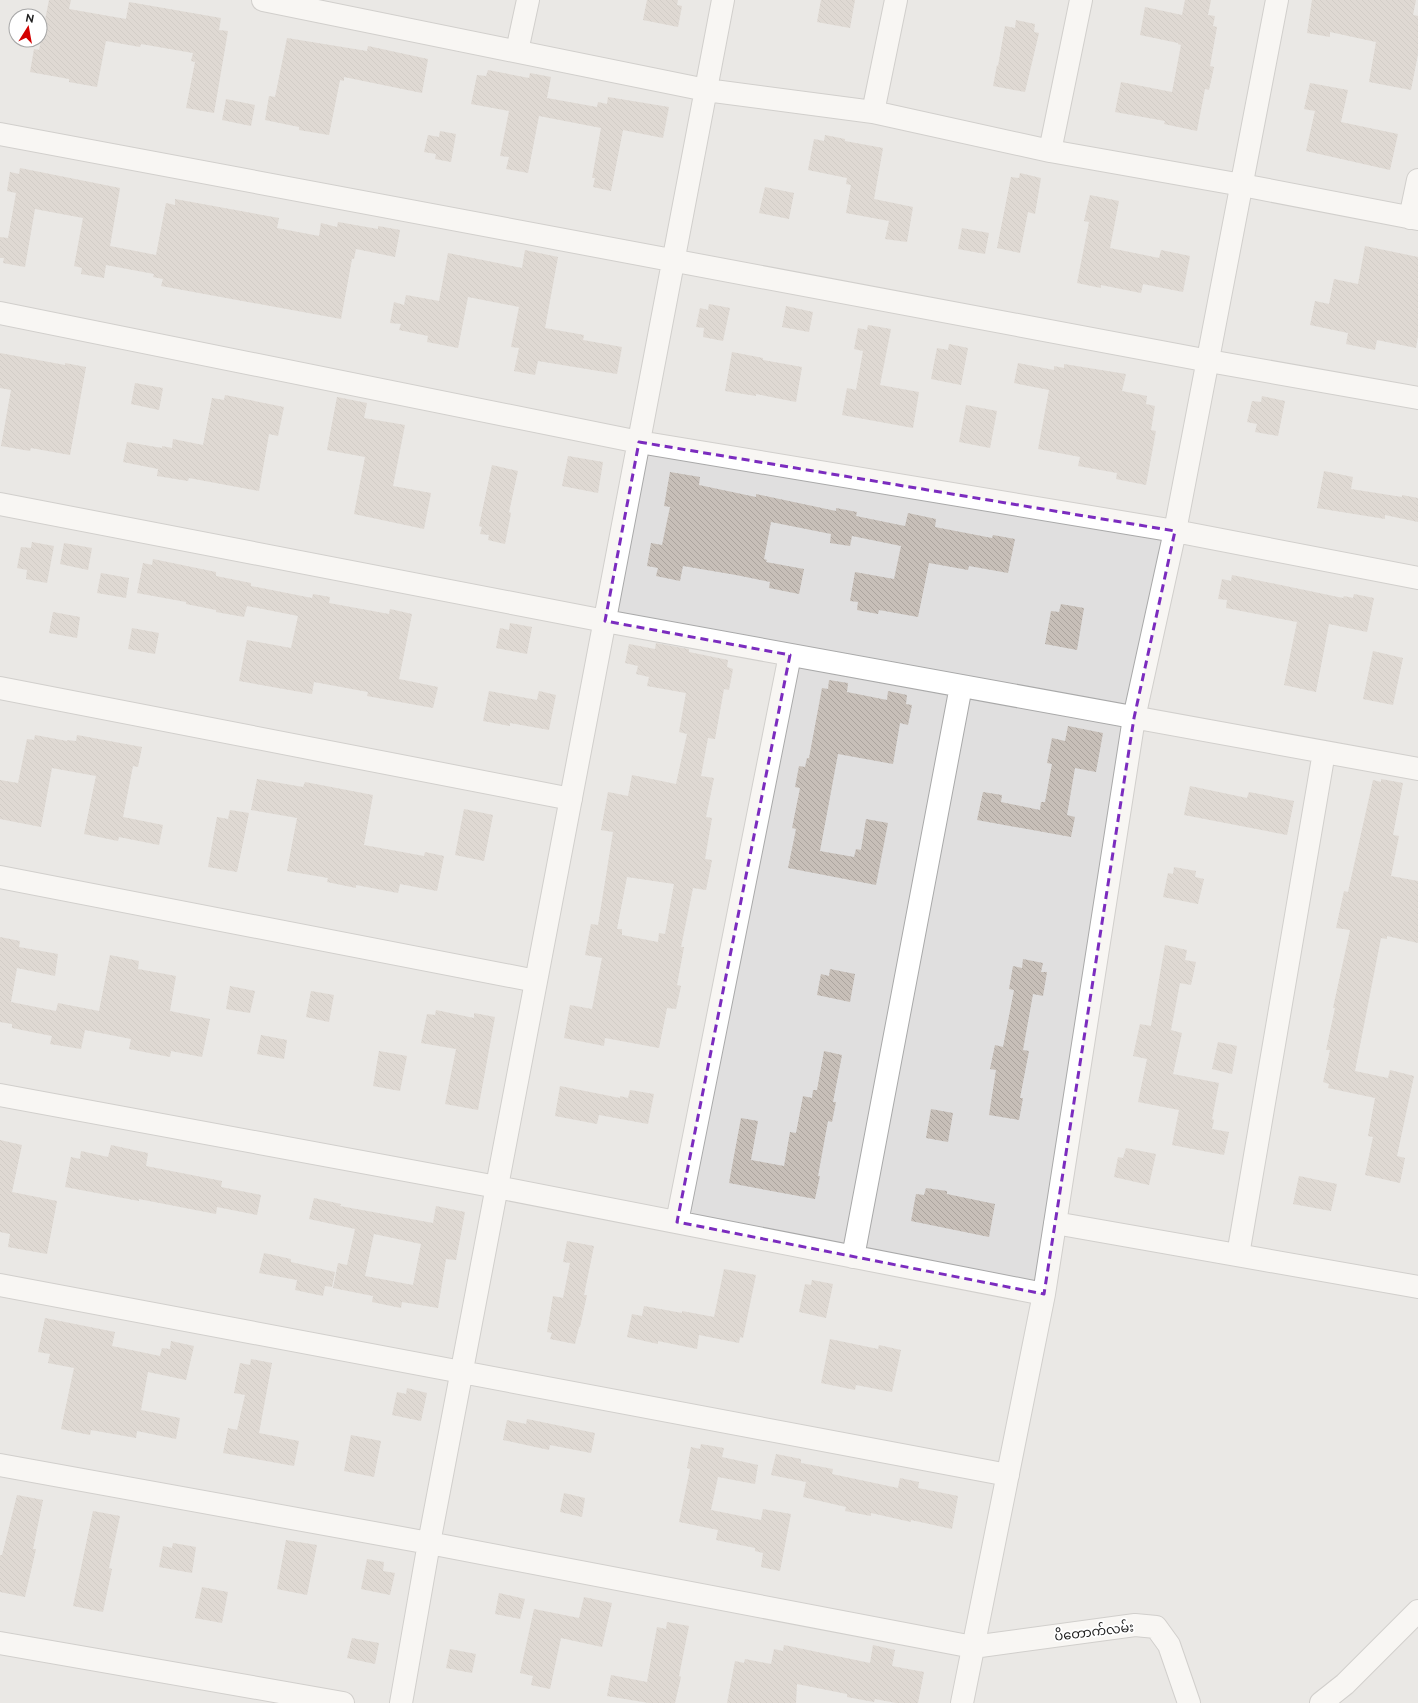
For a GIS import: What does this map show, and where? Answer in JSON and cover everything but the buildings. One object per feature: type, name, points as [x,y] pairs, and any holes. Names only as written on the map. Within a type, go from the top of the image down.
[{"type":"street","points":[[262,0],[341,8],[517,51],[706,90],[873,112],[1050,151],[1242,185],[1414,219],[1418,180]]},
{"type":"street","points":[[517,51],[528,0]]},
{"type":"street","points":[[401,1703],[461,1373],[723,0]]},
{"type":"street","points":[[873,112],[896,0]]},
{"type":"street","points":[[1050,151],[1080,0]]},
{"type":"street","points":[[962,1703],[1044,1294],[1134,718],[1175,531],[1209,361],[1277,0]]},
{"type":"street","points":[[0,134],[1209,361],[1418,398]]},
{"type":"street","points":[[0,313],[639,442],[1175,531],[1418,578]]},
{"type":"street","points":[[0,504],[605,621],[1418,769]]},
{"type":"street","points":[[677,1222],[790,655]]},
{"type":"street","points":[[853,1257],[961,686]]},
{"type":"street","points":[[0,688],[571,799]]},
{"type":"street","points":[[1238,1255],[1324,752]]},
{"type":"street","points":[[0,877],[536,981]]},
{"type":"street","points":[[0,1095],[497,1187],[1044,1294]]},
{"type":"street","points":[[1055,1223],[1418,1287]]},
{"type":"street","points":[[0,1285],[1008,1475]]},
{"type":"street","name":"ပိတောက်လမ်း","points":[[0,1466],[429,1543],[974,1647],[1135,1625],[1156,1627],[1169,1645],[1188,1703]]},
{"type":"street","points":[[1321,1703],[1345,1684],[1418,1611]]},
{"type":"street","points":[[0,1643],[343,1703]]},
{"type":"highlighted area","points":[[639,442],[1175,531],[1134,718],[1044,1294],[677,1222],[790,655],[605,621]]},
{"type":"shaded area","points":[[0,0],[1418,0],[1418,1703],[0,1703]]}]
